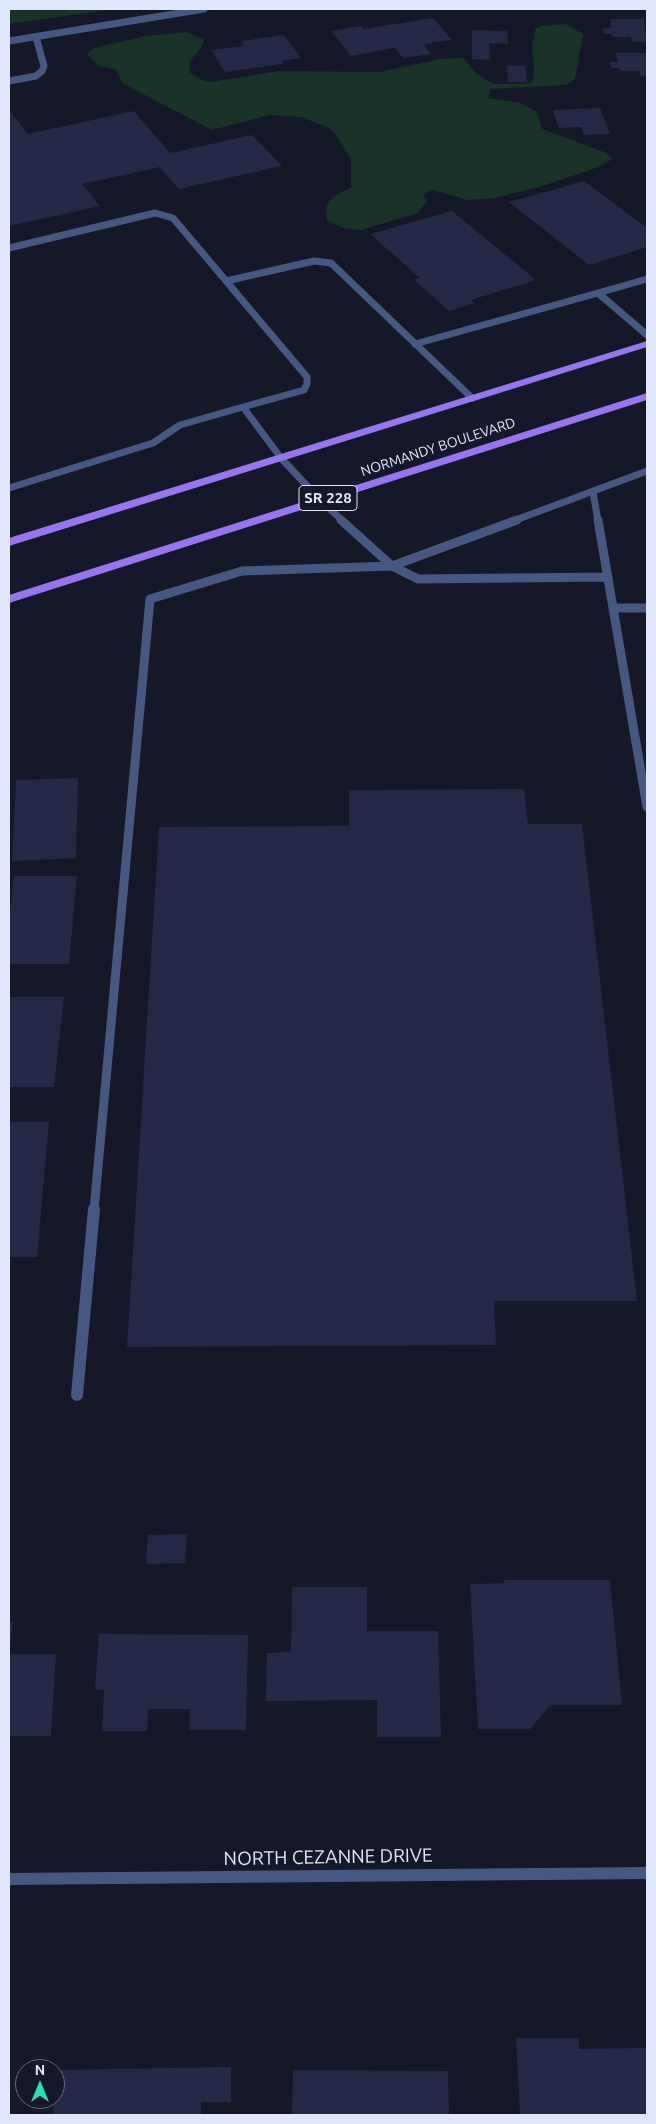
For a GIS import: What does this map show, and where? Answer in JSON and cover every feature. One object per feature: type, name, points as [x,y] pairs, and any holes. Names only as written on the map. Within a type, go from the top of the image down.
[{"type":"main road","points":[[9,542],[647,344]]},
{"type":"main road","name":"NORMANDY BOULEVARD","points":[[9,598],[647,396]]},
{"type":"street","points":[[9,41],[204,9]]},
{"type":"street","points":[[9,81],[36,76],[42,71],[44,66],[36,37]]},
{"type":"street","points":[[9,248],[155,213],[173,218],[307,377],[307,384],[304,390],[180,425],[153,443],[9,488]]},
{"type":"street","points":[[226,281],[314,261],[331,263],[472,398]]},
{"type":"street","points":[[415,344],[647,279]]},
{"type":"street","points":[[598,293],[647,335]]},
{"type":"street","points":[[243,407],[281,458],[320,500],[392,566],[418,579],[608,577]]},
{"type":"street","points":[[76,1395],[150,599],[242,571],[392,566],[647,472]]},
{"type":"street","points":[[593,492],[647,806]]},
{"type":"street","points":[[613,608],[647,608]]},
{"type":"street","name":"NORTH CEZANNE DRIVE","points":[[9,1879],[647,1873]]},
{"type":"green space","points":[[9,9],[114,9],[9,24]]},
{"type":"green space","points":[[565,24],[583,34],[575,79],[566,85],[491,89],[488,98],[521,103],[537,112],[542,129],[604,152],[613,159],[593,169],[542,186],[495,198],[467,200],[433,190],[423,194],[427,201],[418,213],[361,230],[343,228],[327,220],[326,207],[333,197],[351,187],[351,160],[338,138],[329,128],[301,117],[270,115],[212,130],[122,83],[116,69],[98,66],[87,54],[94,48],[146,36],[187,32],[204,40],[201,48],[190,61],[189,72],[202,80],[210,82],[279,71],[380,72],[441,59],[463,58],[477,74],[493,84],[523,84],[532,83],[534,69],[532,48],[535,30],[541,26]]},
{"type":"building","points":[[433,18],[452,40],[423,44],[431,54],[403,58],[395,48],[351,56],[331,31],[361,26],[364,29]]},
{"type":"building","points":[[610,19],[644,19],[647,42],[632,42],[631,37],[612,37],[612,34],[604,34],[603,28],[611,28]]},
{"type":"building","points":[[472,30],[507,31],[508,44],[489,43],[490,60],[472,59]]},
{"type":"building","points":[[284,35],[301,58],[281,61],[283,64],[225,72],[211,50],[244,46],[242,41]]},
{"type":"building","points":[[616,53],[647,53],[647,76],[640,76],[639,71],[620,71],[619,68],[611,68],[609,62],[618,62]]},
{"type":"building","points":[[507,66],[525,66],[527,82],[508,82]]},
{"type":"building","points":[[600,108],[610,134],[584,135],[581,127],[559,128],[553,110]]},
{"type":"building","points":[[9,110],[28,134],[134,111],[170,153],[252,135],[282,166],[179,189],[160,167],[82,184],[100,206],[9,226]]},
{"type":"building","points":[[584,181],[647,228],[647,247],[589,265],[509,202]]},
{"type":"building","points":[[452,211],[536,280],[471,300],[475,303],[449,311],[414,280],[420,278],[370,234]]},
{"type":"building","points":[[78,778],[76,858],[12,861],[16,780]]},
{"type":"building","points":[[524,789],[528,824],[582,824],[637,1301],[494,1301],[496,1345],[127,1347],[159,827],[349,826],[349,790]]},
{"type":"building","points":[[14,876],[77,876],[69,964],[9,964],[9,922]]},
{"type":"building","points":[[9,997],[64,997],[54,1087],[9,1087]]},
{"type":"building","points":[[9,1122],[49,1122],[37,1257],[9,1257]]},
{"type":"building","points":[[187,1534],[185,1563],[146,1564],[148,1535]]},
{"type":"building","points":[[504,1580],[610,1580],[622,1705],[550,1705],[530,1729],[478,1729],[470,1584],[505,1583]]},
{"type":"building","points":[[292,1587],[367,1587],[367,1631],[438,1631],[441,1737],[377,1737],[377,1700],[266,1701],[267,1653],[291,1652]]},
{"type":"building","points":[[9,1622],[13,1622],[10,1648],[9,1648]]},
{"type":"building","points":[[99,1634],[248,1635],[246,1730],[189,1730],[190,1709],[148,1709],[147,1731],[102,1731],[104,1690],[95,1690]]},
{"type":"building","points":[[9,1654],[56,1654],[51,1736],[9,1736]]},
{"type":"building","points":[[516,2038],[579,2038],[579,2049],[647,2048],[647,2115],[520,2115]]},
{"type":"building","points":[[231,2067],[231,2102],[201,2102],[201,2115],[53,2115],[53,2109],[65,2109],[65,2070]]},
{"type":"building","points":[[293,2070],[448,2071],[449,2115],[292,2115]]}]
